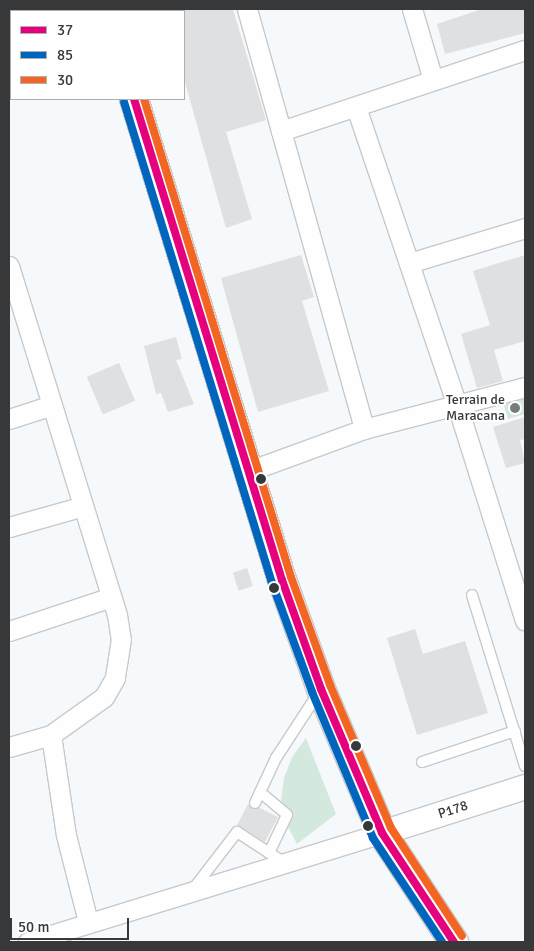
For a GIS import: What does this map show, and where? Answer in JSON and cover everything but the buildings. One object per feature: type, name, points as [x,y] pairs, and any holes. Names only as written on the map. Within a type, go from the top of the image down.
[{"type":"main road","points":[[134,100],[249,471],[320,689],[382,833],[454,942]]},
{"type":"street","points":[[247,9],[364,429]]},
{"type":"street","points":[[412,9],[433,80]]},
{"type":"street","points":[[281,131],[525,50]]},
{"type":"street","points":[[356,107],[457,405],[525,621]]},
{"type":"street","points":[[409,263],[525,228]]},
{"type":"street","points":[[9,266],[16,315],[52,405],[111,597],[121,639],[115,678],[104,697],[52,735],[9,747]]},
{"type":"street","points":[[249,471],[364,429],[525,387]]},
{"type":"street","points":[[9,419],[52,405]]},
{"type":"street","points":[[9,527],[83,506]]},
{"type":"street","points":[[9,631],[111,597]]},
{"type":"street","points":[[52,735],[66,835],[88,922]]},
{"type":"street","name":"P178","points":[[382,833],[525,787]]},
{"type":"street","points":[[28,942],[382,833]]},
{"type":"lane","points":[[472,595],[525,766]]},
{"type":"lane","points":[[255,803],[276,758],[320,689]]},
{"type":"lane","points":[[422,762],[514,731]]},
{"type":"lane","points":[[260,792],[287,815],[269,853]]},
{"type":"lane","points":[[191,892],[237,832],[285,863]]},
{"type":"green space","name":"Terrain de Maracana","points":[[525,396],[525,414],[508,419],[503,402]]},
{"type":"green space","points":[[306,738],[336,814],[297,844],[286,823],[281,801],[284,778],[292,757]]},
{"type":"transit line","name":"37","points":[[134,100],[282,580],[321,689],[382,833],[454,942]]},
{"type":"transit line","name":"30","points":[[144,100],[291,577],[330,685],[391,828],[462,936]]},
{"type":"transit line","name":"85","points":[[124,102],[272,583],[312,692],[373,838],[442,942]]},
{"type":"place","name":"Terrain de Maracana","points":[[515,408]]}]
